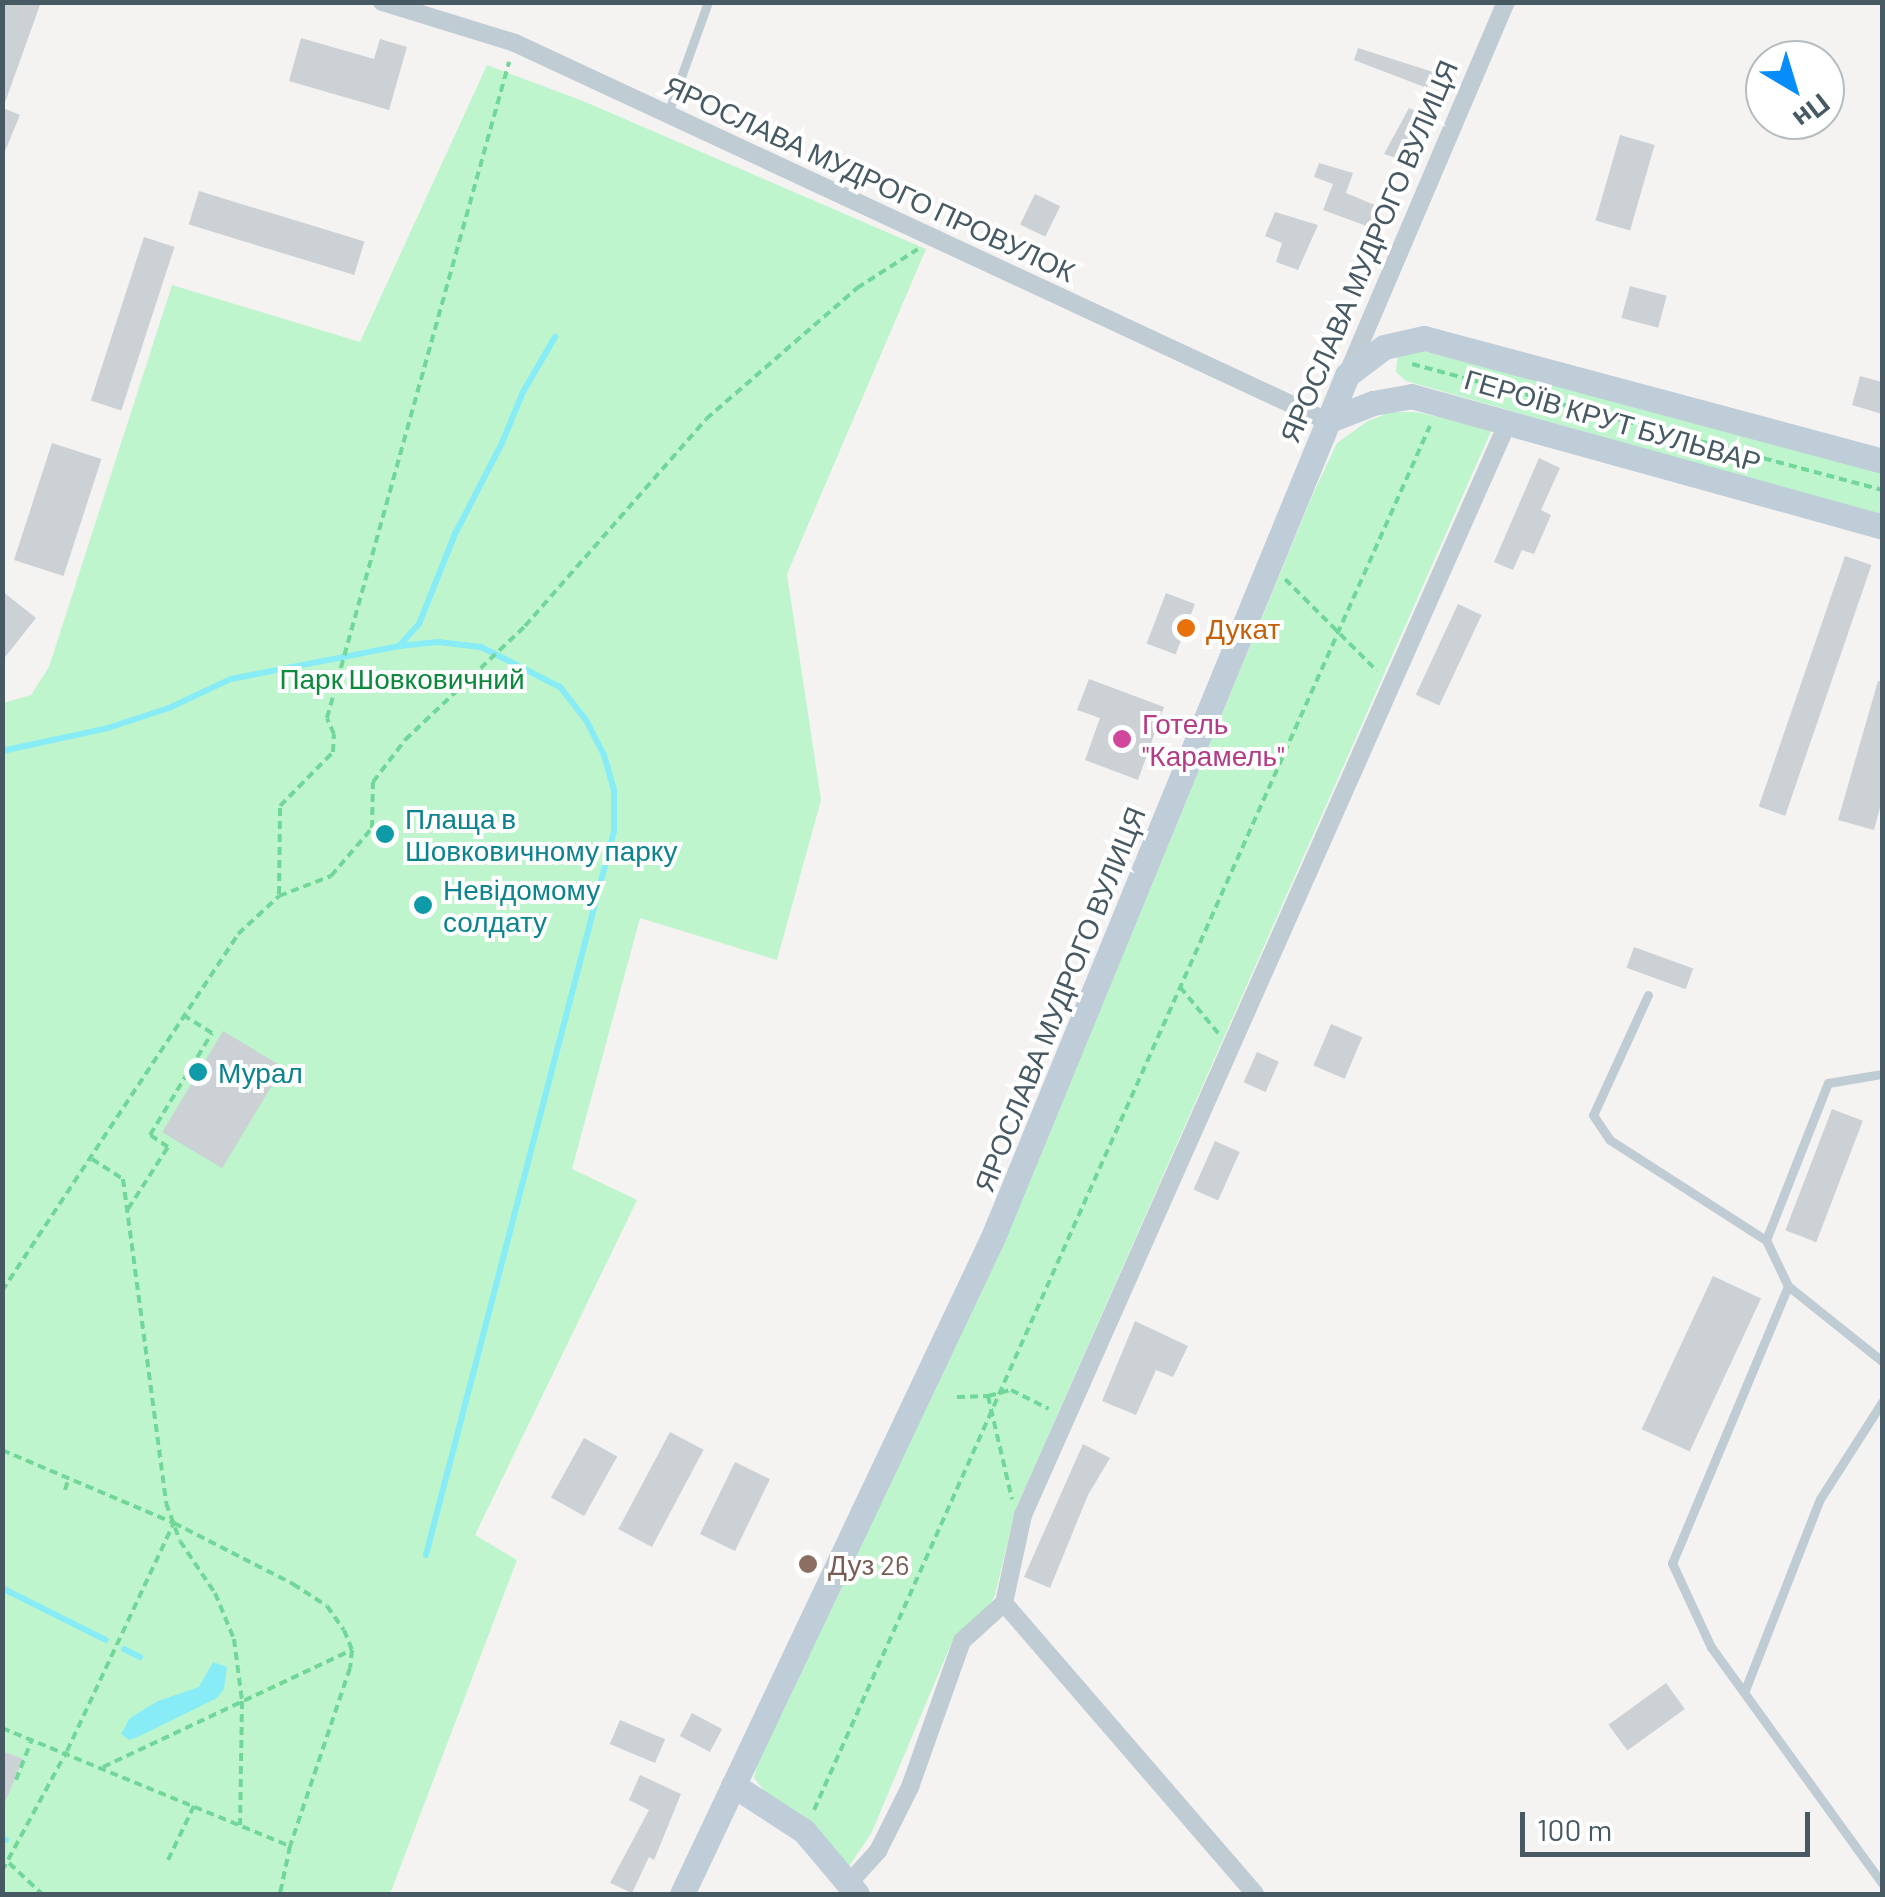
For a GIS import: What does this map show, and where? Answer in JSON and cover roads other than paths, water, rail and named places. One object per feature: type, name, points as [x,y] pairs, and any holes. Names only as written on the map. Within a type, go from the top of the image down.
[{"type":"street","name":"ЯРОСЛАВА МУДРОГО ПРОВУЛОК","points":[[382,2],[515,43],[1328,421]]},
{"type":"street","name":"ЯРОСЛАВА МУДРОГО ВУЛИЦЯ","points":[[682,1894],[994,1236],[1347,375],[1506,2]]},
{"type":"street","name":"ГЕРОЇВ КРУТ БУЛЬВАР","points":[[1347,375],[1384,347],[1424,338],[1882,461]]},
{"type":"street","name":"ГЕРОЇВ КРУТ БУЛЬВАР","points":[[1328,421],[1373,403],[1411,396],[1509,420],[1882,527]]},
{"type":"street","points":[[733,1785],[804,1831],[853,1889],[878,1851],[910,1788],[962,1641],[1004,1603],[1023,1515],[1509,420]]},
{"type":"street","points":[[1004,1603],[1255,1894]]},
{"type":"lane","points":[[668,114],[708,2]]},
{"type":"lane","points":[[1648,995],[1593,1115],[1610,1140],[1766,1240],[1788,1286],[1882,1361]]},
{"type":"lane","points":[[1766,1240],[1828,1083],[1882,1074]]},
{"type":"lane","points":[[1788,1286],[1672,1563],[1711,1647],[1882,1883]]},
{"type":"lane","points":[[1745,1690],[1820,1499],[1882,1402]]},
{"type":"water","points":[[213,1662],[227,1667],[224,1689],[217,1698],[140,1736],[129,1740],[121,1734],[130,1718],[158,1701],[199,1687]]},
{"type":"waterway","points":[[2,751],[108,728],[169,708],[231,679],[399,646],[419,624],[455,534],[502,443],[523,392],[555,337]]},
{"type":"waterway","points":[[399,646],[438,642],[481,647],[560,687],[586,720],[604,755],[614,791],[614,831],[426,1555]]},
{"type":"waterway","points":[[2,1588],[106,1640]]},
{"type":"waterway","points":[[124,1649],[140,1657]]},
{"type":"waterway","points":[[2,1839],[6,1840]]},
{"type":"place","name":"Дукат","points":[[1186,628]]},
{"type":"place","name":"Готель \"Карамель\"","points":[[1122,739]]},
{"type":"place","name":"Плаща в Шовковичному парку","points":[[385,834]]},
{"type":"place","name":"Невідомому солдату","points":[[423,905]]},
{"type":"place","name":"Мурал","points":[[198,1072]]},
{"type":"place","name":"Дуз 26","points":[[808,1564]]},
{"type":"park label","name":"Парк Шовковичний","points":[[402,678]]}]
